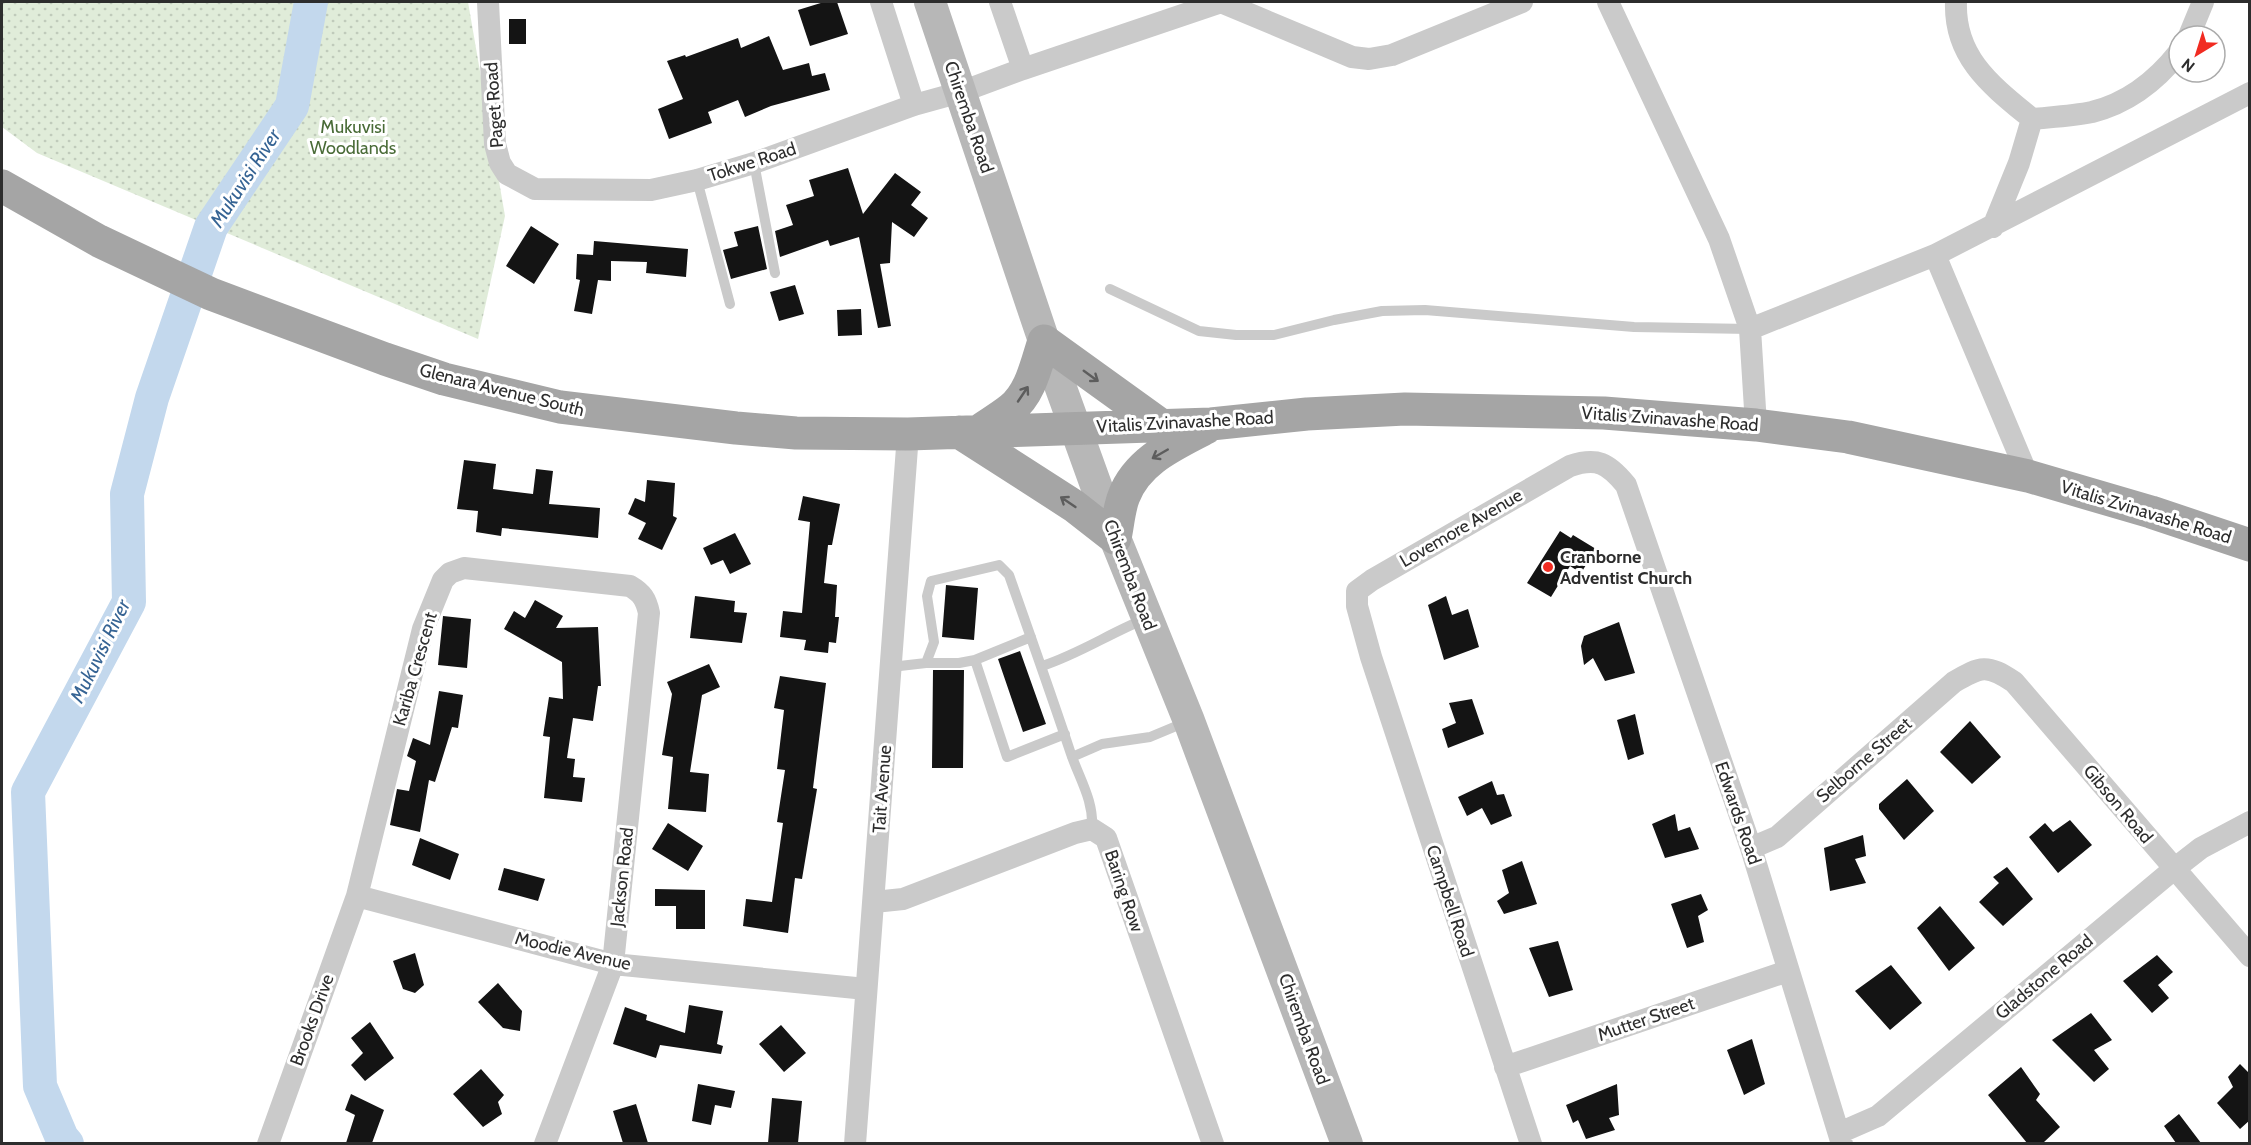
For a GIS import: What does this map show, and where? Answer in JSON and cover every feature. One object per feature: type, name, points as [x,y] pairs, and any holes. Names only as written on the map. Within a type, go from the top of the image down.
[{"type":"main road","name":"Chiremba Road","points":[[930,2],[1044,341],[1115,538],[1189,721],[1347,1143]]},
{"type":"main road","name":"Glenara Avenue South","points":[[2,186],[99,241],[211,294],[444,379],[560,407],[796,433],[908,434],[1076,428]]},
{"type":"main road","points":[[1162,426],[1044,341],[1023,397],[1012,409],[969,431],[1115,538],[1124,496],[1136,476],[1151,459],[1211,424]]},
{"type":"main road","name":"Vitalis Zvinavashe Road","points":[[1076,428],[1211,424],[1307,414],[1405,409],[1604,413],[1755,425],[1848,437],[2028,476],[2151,512],[2250,545]]},
{"type":"street","name":"Paget Road","points":[[488,2],[495,144],[500,164],[507,174],[535,189]]},
{"type":"street","points":[[881,2],[914,105]]},
{"type":"street","points":[[1000,2],[1023,69]]},
{"type":"street","name":"Tokwe Road","points":[[535,189],[651,190],[697,180],[754,163],[914,105],[962,92],[1221,2]]},
{"type":"street","points":[[1221,2],[1352,57],[1369,59],[1392,55],[1521,2]]},
{"type":"street","points":[[1608,2],[1719,239],[1750,329],[1755,425]]},
{"type":"street","points":[[1956,2],[1955,21],[1970,57],[1990,84],[2032,119],[2093,111],[2134,94],[2167,67]]},
{"type":"street","points":[[2194,24],[2203,2]]},
{"type":"street","points":[[1750,329],[1935,255],[2250,93]]},
{"type":"street","points":[[1993,227],[2019,162],[2032,119]]},
{"type":"street","points":[[1935,255],[2028,476]]},
{"type":"street","name":"Tait Avenue","points":[[855,1143],[908,434]]},
{"type":"street","name":"Lovemore Avenue","points":[[1371,657],[1357,606],[1357,591],[1372,580],[1570,466],[1586,461],[1601,463],[1616,473],[1626,485]]},
{"type":"street","name":"Edwards Road","points":[[1626,485],[1751,848],[1840,1138]]},
{"type":"street","name":"Kariba Crescent","points":[[357,896],[423,629],[443,579],[450,573],[464,568],[630,586],[646,599]]},
{"type":"street","name":"Jackson Road","points":[[545,1143],[613,964],[649,612],[646,599]]},
{"type":"street","name":"Campbell Road","points":[[1371,657],[1504,1067],[1531,1143]]},
{"type":"street","name":"Selborne Street","points":[[1751,848],[1777,837],[1954,682],[1977,668]]},
{"type":"street","name":"Gibson Road","points":[[1977,668],[2000,672],[2014,682],[2250,956]]},
{"type":"street","name":"Gladstone Road","points":[[1840,1138],[1878,1116],[2201,848],[2250,822]]},
{"type":"street","name":"Baring Row","points":[[874,902],[903,899],[1075,833],[1092,829],[1106,838],[1214,1143]]},
{"type":"street","name":"Moodie Avenue","points":[[357,896],[613,964],[866,989]]},
{"type":"street","name":"Brooks Drive","points":[[268,1143],[357,896]]},
{"type":"street","name":"Mutter Street","points":[[1504,1067],[1788,971]]},
{"type":"lane","points":[[754,163],[775,273]]},
{"type":"lane","points":[[697,180],[730,304]]},
{"type":"lane","points":[[1110,289],[1199,331],[1236,335],[1274,335],[1382,311],[1425,310],[1634,327],[1750,329]]},
{"type":"lane","points":[[926,663],[934,642],[927,596],[931,581],[999,565],[1009,575],[1042,666],[1093,812],[1092,829]]},
{"type":"lane","points":[[1042,666],[1071,656],[1112,633],[1147,618]]},
{"type":"lane","points":[[891,667],[975,660],[1030,637]]},
{"type":"lane","points":[[975,660],[1007,757],[1065,734]]},
{"type":"lane","points":[[1072,757],[1102,744],[1150,737],[1189,721]]},
{"type":"green space","name":"Mukuvisi Woodlands","points":[[2,2],[468,2],[505,216],[478,339],[37,153],[2,127]]},
{"type":"building","points":[[824,2],[837,2],[848,34],[810,46],[798,10]]},
{"type":"building","points":[[509,19],[526,19],[526,44],[509,44]]},
{"type":"building","points":[[769,36],[783,70],[809,63],[812,76],[825,73],[830,90],[771,106],[745,117],[738,100],[708,112],[712,123],[669,139],[658,109],[683,99],[667,61],[685,55],[686,57],[738,38],[741,48]]},
{"type":"building","points":[[848,168],[863,214],[895,173],[921,192],[911,205],[928,218],[914,237],[892,222],[890,263],[880,264],[891,326],[878,328],[859,237],[830,246],[828,240],[780,257],[775,231],[793,225],[786,205],[814,196],[809,180]]},
{"type":"building","points":[[531,226],[559,244],[534,284],[506,266]]},
{"type":"building","points":[[758,226],[767,269],[731,279],[723,250],[738,246],[734,232]]},
{"type":"building","points":[[594,241],[688,249],[686,277],[646,273],[647,262],[611,261],[611,281],[598,280],[592,314],[574,311],[580,280],[576,279],[577,254],[593,255]]},
{"type":"building","points":[[795,285],[804,314],[779,321],[770,292]]},
{"type":"building","points":[[861,309],[862,335],[838,336],[837,310]]},
{"type":"building","points":[[464,460],[496,464],[493,489],[533,494],[536,469],[553,471],[549,504],[600,508],[598,538],[502,528],[501,536],[476,532],[478,511],[457,509]]},
{"type":"building","points":[[647,480],[675,483],[673,516],[677,518],[662,550],[638,539],[646,523],[628,514],[635,498],[645,502]]},
{"type":"building","points":[[803,496],[840,504],[832,545],[828,545],[824,583],[837,585],[835,617],[839,617],[836,643],[829,642],[828,653],[804,650],[806,640],[780,637],[783,611],[802,613],[810,522],[798,520]]},
{"type":"building","name":"Cranborne Adventist Church","points":[[1560,531],[1571,538],[1573,535],[1596,549],[1581,573],[1570,566],[1551,597],[1527,583]]},
{"type":"building","points":[[735,533],[751,564],[730,574],[723,560],[711,565],[703,548]]},
{"type":"building","points":[[946,585],[978,588],[974,640],[942,637]]},
{"type":"building","points":[[695,596],[735,601],[734,612],[747,613],[742,643],[690,638]]},
{"type":"building","points":[[1446,596],[1452,615],[1468,609],[1479,647],[1444,660],[1428,605]]},
{"type":"building","points":[[535,600],[563,616],[556,628],[598,627],[601,686],[598,686],[593,721],[573,718],[567,758],[575,759],[573,777],[585,778],[582,802],[544,798],[550,737],[543,736],[549,697],[563,699],[562,662],[504,629],[514,611],[525,618]]},
{"type":"building","points":[[443,616],[471,619],[467,668],[438,665]]},
{"type":"building","points":[[1619,622],[1635,673],[1605,681],[1593,658],[1584,665],[1581,646],[1584,636]]},
{"type":"building","points":[[1020,651],[1046,724],[1023,732],[998,659]]},
{"type":"building","points":[[709,664],[720,687],[702,695],[690,772],[709,774],[706,812],[668,809],[673,757],[662,755],[672,694],[667,682]]},
{"type":"building","points":[[933,670],[964,670],[963,768],[932,768]]},
{"type":"building","points":[[780,676],[826,683],[813,788],[817,789],[802,879],[795,878],[788,933],[743,926],[746,899],[772,902],[783,823],[777,822],[785,770],[777,769],[784,710],[774,708]]},
{"type":"building","points":[[439,691],[463,695],[458,728],[452,727],[435,782],[429,780],[420,832],[390,825],[397,789],[409,791],[416,761],[407,756],[413,738],[430,745]]},
{"type":"building","points":[[1472,699],[1484,734],[1448,748],[1442,729],[1456,723],[1449,703]]},
{"type":"building","points":[[1635,714],[1644,754],[1628,760],[1617,720]]},
{"type":"building","points":[[1970,721],[2001,757],[1972,784],[1940,752]]},
{"type":"building","points":[[1907,779],[1934,811],[1904,840],[1879,809],[1879,804]]},
{"type":"building","points":[[1492,781],[1497,795],[1504,794],[1512,816],[1491,825],[1482,808],[1467,816],[1458,797]]},
{"type":"building","points":[[1675,814],[1678,831],[1690,827],[1699,849],[1665,858],[1652,824]]},
{"type":"building","points":[[2070,820],[2092,845],[2058,873],[2029,837],[2045,823],[2053,832]]},
{"type":"building","points":[[668,823],[703,846],[688,871],[652,849]]},
{"type":"building","points":[[1863,835],[1866,856],[1855,859],[1866,883],[1830,891],[1824,848]]},
{"type":"building","points":[[420,838],[459,854],[450,880],[412,865]]},
{"type":"building","points":[[1522,861],[1537,904],[1504,914],[1497,901],[1509,893],[1502,870]]},
{"type":"building","points":[[2007,867],[2033,899],[2003,926],[1979,902],[1999,883],[1993,877]]},
{"type":"building","points":[[504,868],[545,879],[538,901],[498,890]]},
{"type":"building","points":[[655,889],[705,890],[705,929],[676,929],[676,906],[655,906]]},
{"type":"building","points":[[1701,894],[1708,910],[1698,916],[1704,942],[1687,948],[1671,904]]},
{"type":"building","points":[[1940,906],[1975,948],[1949,971],[1917,928]]},
{"type":"building","points":[[1558,941],[1573,990],[1549,997],[1529,948]]},
{"type":"building","points":[[415,953],[424,985],[415,993],[403,989],[393,961]]},
{"type":"building","points":[[2157,955],[2173,972],[2158,985],[2169,998],[2152,1013],[2123,981]]},
{"type":"building","points":[[1891,965],[1922,1003],[1890,1030],[1855,991]]},
{"type":"building","points":[[498,983],[522,1011],[520,1031],[503,1028],[478,1002]]},
{"type":"building","points":[[689,1005],[723,1011],[717,1044],[723,1046],[721,1054],[660,1045],[656,1058],[613,1044],[625,1007],[647,1015],[646,1020],[685,1033]]},
{"type":"building","points":[[2091,1013],[2112,1040],[2094,1050],[2109,1069],[2094,1082],[2052,1040]]},
{"type":"building","points":[[370,1022],[394,1058],[365,1081],[351,1065],[363,1053],[351,1038]]},
{"type":"building","points":[[781,1025],[806,1053],[784,1072],[759,1044]]},
{"type":"building","points":[[1752,1039],[1765,1084],[1744,1095],[1727,1050]]},
{"type":"building","points":[[2240,1064],[2250,1074],[2250,1120],[2240,1129],[2217,1103],[2233,1087],[2228,1077]]},
{"type":"building","points":[[2021,1067],[2040,1094],[2036,1100],[2060,1127],[2043,1143],[2027,1143],[1988,1095]]},
{"type":"building","points":[[481,1069],[504,1095],[498,1102],[502,1114],[483,1127],[453,1094]]},
{"type":"building","points":[[698,1084],[735,1091],[731,1108],[715,1105],[711,1125],[692,1121]]},
{"type":"building","points":[[1617,1084],[1619,1115],[1609,1118],[1615,1130],[1586,1139],[1578,1120],[1573,1123],[1566,1105]]},
{"type":"building","points":[[351,1094],[384,1110],[372,1143],[346,1143],[355,1115],[345,1110]]},
{"type":"building","points":[[772,1098],[802,1101],[798,1143],[768,1143]]},
{"type":"building","points":[[636,1104],[648,1143],[623,1143],[613,1111]]},
{"type":"building","points":[[2179,1114],[2201,1143],[2176,1143],[2164,1126]]},
{"type":"waterway","name":"Mukuvisi River","points":[[67,1144],[62,1138],[40,1086],[28,792],[129,602],[127,494],[152,398],[211,227],[292,106],[311,2]]},
{"type":"place","name":"Cranborne Adventist Church","points":[[1548,567]]}]
